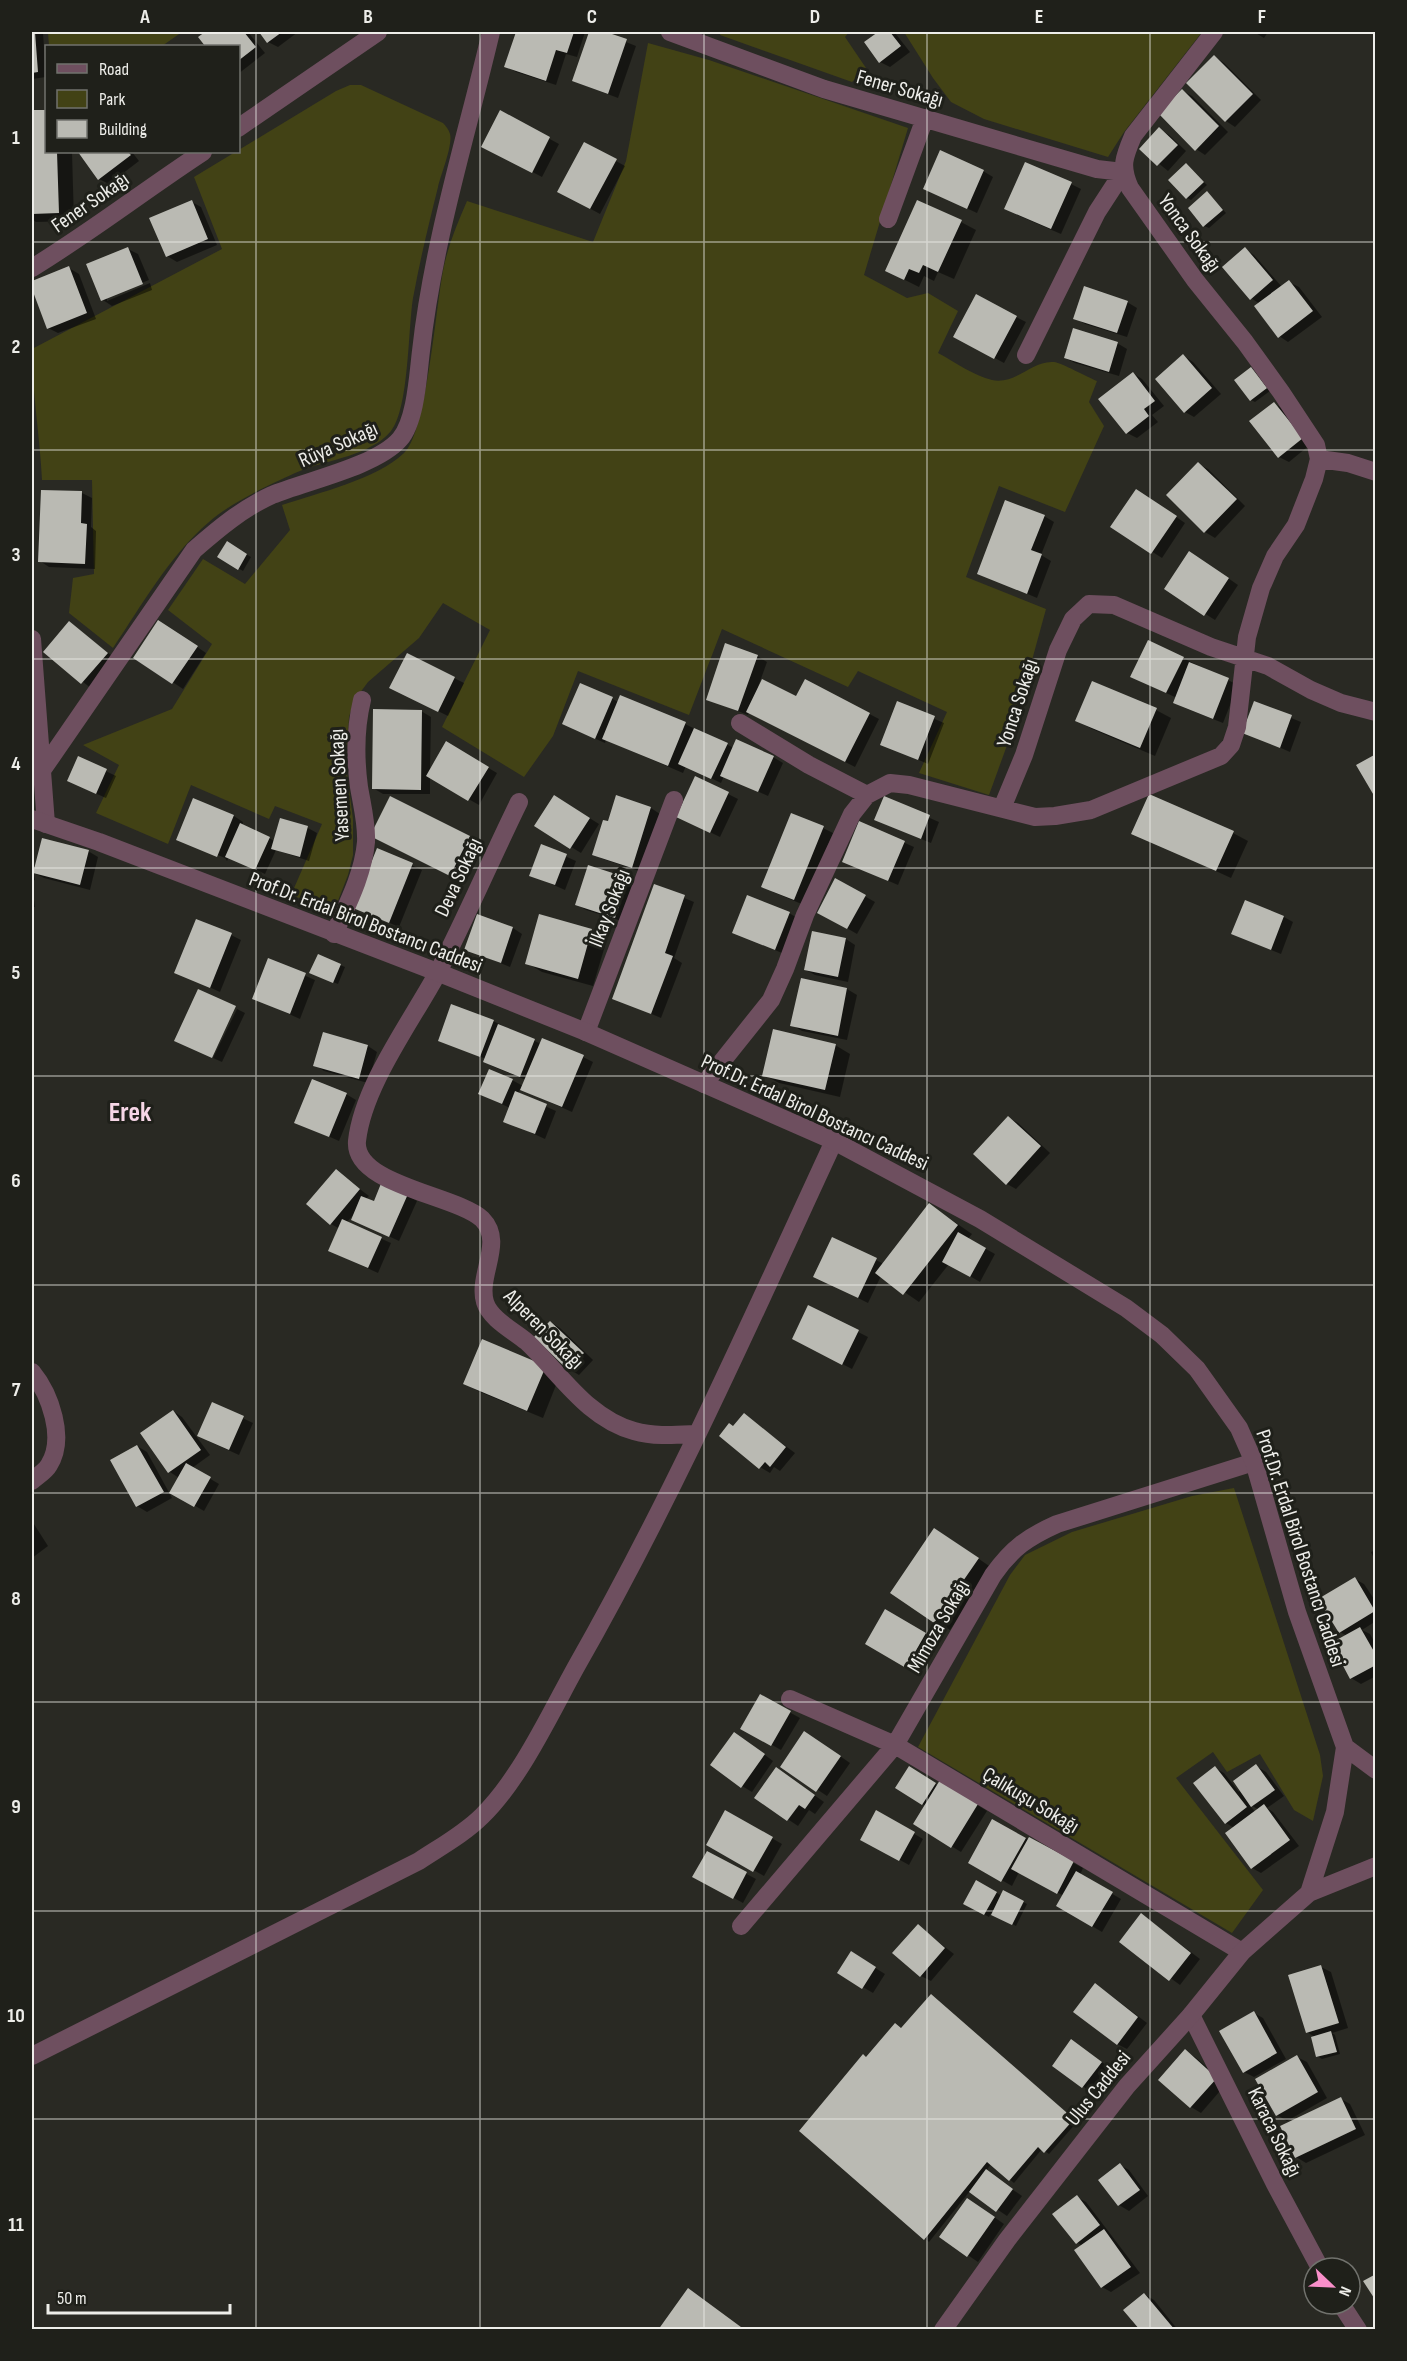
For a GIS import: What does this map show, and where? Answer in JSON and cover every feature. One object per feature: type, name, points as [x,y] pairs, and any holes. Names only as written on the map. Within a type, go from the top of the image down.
[{"type":"street","points":[[240,127],[378,32]]},
{"type":"street","name":"Rüya Sokağı","points":[[43,769],[194,550],[220,527],[271,496],[383,453],[401,438],[410,417],[417,384],[434,257],[491,32]]},
{"type":"street","name":"Fener Sokağı","points":[[670,32],[707,38],[824,89],[1097,169],[1122,172]]},
{"type":"street","points":[[1026,355],[1097,212],[1122,172],[1125,156],[1133,136],[1214,32]]},
{"type":"street","points":[[888,219],[925,118]]},
{"type":"street","name":"Fener Sokağı","points":[[32,268],[75,242],[158,181],[201,153]]},
{"type":"street","name":"Yonca Sokağı","points":[[1122,172],[1130,188],[1196,280],[1281,392],[1316,445],[1319,459]]},
{"type":"street","points":[[704,1084],[771,1000],[830,858],[852,814],[867,795],[890,783],[909,785],[1035,817],[1055,816],[1091,810],[1221,756],[1231,745],[1237,727],[1247,637],[1261,588],[1275,556],[1296,525],[1314,479],[1319,459],[1348,463],[1376,472]]},
{"type":"street","name":"Yonca Sokağı","points":[[1002,808],[1024,755],[1058,650],[1073,619],[1089,604],[1114,604],[1211,647],[1268,666],[1311,690],[1341,703],[1376,712]]},
{"type":"street","points":[[32,639],[43,769],[39,821]]},
{"type":"street","name":"Yasemen Sokağı","points":[[334,934],[354,890],[365,853],[365,819],[355,750],[357,721],[362,700]]},
{"type":"street","points":[[740,723],[809,765],[867,795]]},
{"type":"street","name":"İlkay Sokağı","points":[[586,1032],[674,800]]},
{"type":"street","name":"Deva Sokağı","points":[[437,972],[519,802]]},
{"type":"street","name":"Prof.Dr. Erdal Birol Bostancı Caddesi","points":[[39,821],[437,972],[586,1032],[834,1141],[980,1219],[1126,1308],[1162,1335],[1197,1369],[1239,1428],[1254,1462],[1297,1612],[1345,1747]]},
{"type":"street","name":"Alperen Sokağı","points":[[437,972],[379,1077],[367,1104],[357,1144],[361,1156],[377,1174],[462,1208],[484,1221],[491,1233],[484,1291],[485,1303],[491,1312],[538,1352],[576,1394],[593,1409],[632,1430],[664,1436],[697,1434]]},
{"type":"street","points":[[32,2056],[419,1861],[451,1841],[482,1817],[523,1760],[599,1628],[697,1434],[834,1141]]},
{"type":"street","points":[[32,1372],[49,1400],[56,1430],[55,1450],[49,1465],[32,1481]]},
{"type":"street","name":"Mimoza Sokağı","points":[[741,1926],[895,1745],[1006,1556],[1029,1537],[1057,1524],[1254,1462]]},
{"type":"street","name":"Çalıkuşu Sokağı","points":[[790,1699],[895,1745],[1242,1952]]},
{"type":"street","points":[[1309,1893],[1335,1812],[1345,1747],[1376,1770]]},
{"type":"street","name":"Ulus Caddesi","points":[[943,2330],[1007,2240],[1127,2086],[1191,2015],[1242,1952],[1309,1893],[1376,1866]]},
{"type":"street","name":"Karaca Sokağı","points":[[1191,2015],[1314,2256]]},
{"type":"street","points":[[1349,2316],[1358,2330]]},
{"type":"green space","points":[[48,32],[182,32],[163,45],[49,45]]},
{"type":"green space","points":[[721,32],[849,32],[845,37],[866,68],[852,82],[720,35]]},
{"type":"green space","points":[[904,32],[1202,32],[1124,132],[1108,157],[984,119],[951,102]]},
{"type":"green space","points":[[648,43],[709,60],[908,128],[864,275],[907,298],[928,293],[958,311],[938,353],[978,375],[1001,381],[1046,362],[1054,362],[1097,381],[1089,402],[1104,426],[1065,512],[999,486],[966,577],[1046,609],[1014,726],[989,795],[919,773],[947,712],[858,671],[848,687],[722,629],[689,715],[578,671],[553,736],[524,777],[442,727],[490,630],[443,603],[419,638],[368,682],[354,701],[349,717],[346,766],[353,819],[353,855],[334,911],[291,895],[322,824],[275,806],[269,819],[191,785],[168,844],[96,813],[119,765],[83,745],[172,709],[212,644],[168,610],[203,559],[245,584],[290,530],[282,505],[363,478],[404,453],[412,441],[425,395],[444,266],[467,201],[593,242],[626,161]]},
{"type":"green space","points":[[350,85],[361,85],[443,123],[450,134],[448,152],[431,214],[413,298],[405,387],[397,420],[391,431],[372,446],[289,476],[228,508],[209,522],[169,565],[113,648],[69,613],[73,578],[94,574],[92,480],[42,480],[32,349],[222,249],[194,177],[234,153],[240,153],[240,149],[336,91]]},
{"type":"green space","points":[[1234,1488],[1320,1755],[1323,1776],[1313,1821],[1294,1810],[1260,1754],[1227,1772],[1213,1752],[1176,1778],[1263,1890],[1232,1933],[918,1747],[1010,1575],[1025,1555],[1072,1532],[1192,1496]]},
{"type":"building","points":[[32,32],[35,32],[38,72],[32,73]]},
{"type":"building","points":[[205,32],[244,32],[256,47],[240,59],[240,45],[204,45],[198,37]]},
{"type":"building","points":[[259,32],[282,32],[267,43]]},
{"type":"building","points":[[516,32],[574,32],[567,53],[556,50],[546,81],[504,67]]},
{"type":"building","points":[[589,32],[606,32],[627,39],[608,94],[572,81]]},
{"type":"building","points":[[878,32],[890,32],[901,46],[879,63],[864,42]]},
{"type":"building","points":[[1214,55],[1253,94],[1225,122],[1186,83]]},
{"type":"building","points":[[1182,89],[1219,126],[1195,151],[1158,113]]},
{"type":"building","points":[[32,110],[45,110],[45,153],[57,153],[59,213],[32,214]]},
{"type":"building","points":[[500,110],[550,137],[532,173],[481,147]]},
{"type":"building","points":[[1159,127],[1178,145],[1157,166],[1139,149]]},
{"type":"building","points":[[584,142],[617,159],[590,209],[557,192]]},
{"type":"building","points":[[940,150],[984,170],[967,209],[923,189]]},
{"type":"building","points":[[79,153],[129,153],[131,155],[98,180]]},
{"type":"building","points":[[1025,162],[1072,182],[1051,229],[1004,209]]},
{"type":"building","points":[[1186,163],[1204,182],[1186,199],[1168,180]]},
{"type":"building","points":[[1207,191],[1223,210],[1203,227],[1188,208]]},
{"type":"building","points":[[192,200],[208,239],[166,257],[149,218]]},
{"type":"building","points":[[917,200],[962,220],[938,272],[923,265],[919,273],[909,269],[904,280],[885,271]]},
{"type":"building","points":[[128,247],[143,284],[101,301],[86,264]]},
{"type":"building","points":[[1245,247],[1273,280],[1250,300],[1222,267]]},
{"type":"building","points":[[69,266],[87,313],[47,329],[32,289],[32,281]]},
{"type":"building","points":[[1289,280],[1313,311],[1278,338],[1254,306]]},
{"type":"building","points":[[1084,286],[1128,301],[1117,333],[1073,319]]},
{"type":"building","points":[[976,294],[1017,316],[994,359],[953,337]]},
{"type":"building","points":[[1073,328],[1118,342],[1109,372],[1064,358]]},
{"type":"building","points":[[1183,354],[1212,388],[1184,413],[1155,379]]},
{"type":"building","points":[[1251,367],[1267,388],[1250,401],[1234,380]]},
{"type":"building","points":[[1133,372],[1155,401],[1144,409],[1149,416],[1126,434],[1098,399]]},
{"type":"building","points":[[1274,402],[1303,438],[1278,458],[1249,421]]},
{"type":"building","points":[[1198,462],[1237,499],[1204,533],[1166,495]]},
{"type":"building","points":[[1136,489],[1177,516],[1151,554],[1110,527]]},
{"type":"building","points":[[41,490],[82,491],[81,523],[87,524],[85,564],[38,562]]},
{"type":"building","points":[[1005,500],[1045,515],[1031,550],[1042,554],[1027,594],[977,574]]},
{"type":"building","points":[[227,541],[247,554],[238,570],[217,557]]},
{"type":"building","points":[[1189,551],[1229,578],[1204,616],[1164,589]]},
{"type":"building","points":[[158,620],[198,646],[172,684],[133,658]]},
{"type":"building","points":[[69,621],[108,653],[81,684],[43,652]]},
{"type":"building","points":[[1148,640],[1184,657],[1166,693],[1130,677]]},
{"type":"building","points":[[725,643],[758,655],[738,711],[706,700]]},
{"type":"building","points":[[407,653],[455,677],[438,712],[389,688]]},
{"type":"building","points":[[1189,662],[1229,678],[1213,719],[1173,703]]},
{"type":"building","points":[[762,679],[796,696],[805,679],[870,713],[845,762],[746,712]]},
{"type":"building","points":[[1092,681],[1157,708],[1140,748],[1075,721]]},
{"type":"building","points":[[580,683],[613,697],[595,739],[562,724]]},
{"type":"building","points":[[620,695],[686,722],[668,766],[602,739]]},
{"type":"building","points":[[897,701],[935,716],[918,760],[880,745]]},
{"type":"building","points":[[1254,701],[1292,715],[1280,748],[1242,733]]},
{"type":"building","points":[[373,709],[422,710],[421,790],[372,789]]},
{"type":"building","points":[[694,728],[728,743],[711,779],[678,764]]},
{"type":"building","points":[[736,739],[774,756],[758,792],[720,776]]},
{"type":"building","points":[[446,741],[489,767],[468,801],[426,776]]},
{"type":"building","points":[[1376,754],[1376,799],[1356,765]]},
{"type":"building","points":[[78,756],[107,769],[96,794],[67,781]]},
{"type":"building","points":[[695,776],[729,792],[710,833],[676,817]]},
{"type":"building","points":[[1149,794],[1234,831],[1216,871],[1131,834]]},
{"type":"building","points":[[554,795],[590,818],[570,849],[534,826]]},
{"type":"building","points":[[616,795],[651,807],[632,868],[592,855],[603,820],[608,821]]},
{"type":"building","points":[[390,796],[470,836],[450,876],[370,836]]},
{"type":"building","points":[[884,796],[930,815],[921,839],[874,820]]},
{"type":"building","points":[[193,798],[234,815],[217,857],[176,840]]},
{"type":"building","points":[[791,813],[824,826],[794,900],[761,887]]},
{"type":"building","points":[[280,818],[308,826],[300,857],[271,849]]},
{"type":"building","points":[[859,821],[905,841],[888,881],[842,862]]},
{"type":"building","points":[[240,823],[270,837],[255,870],[225,857]]},
{"type":"building","points":[[42,838],[89,850],[80,885],[33,873]]},
{"type":"building","points":[[541,844],[567,854],[555,885],[529,876]]},
{"type":"building","points":[[377,848],[413,863],[389,923],[353,908]]},
{"type":"building","points":[[588,865],[628,878],[615,918],[575,905]]},
{"type":"building","points":[[835,878],[866,895],[847,929],[817,913]]},
{"type":"building","points":[[654,884],[685,895],[665,953],[673,956],[651,1014],[612,999]]},
{"type":"building","points":[[747,895],[790,912],[775,950],[732,933]]},
{"type":"building","points":[[1245,900],[1284,916],[1271,950],[1231,934]]},
{"type":"building","points":[[477,914],[513,927],[501,963],[464,950]]},
{"type":"building","points":[[539,914],[592,929],[578,979],[525,964]]},
{"type":"building","points":[[196,919],[232,933],[210,988],[174,973]]},
{"type":"building","points":[[812,931],[846,938],[838,977],[804,970]]},
{"type":"building","points":[[318,954],[341,964],[333,983],[309,973]]},
{"type":"building","points":[[268,958],[306,973],[290,1014],[252,999]]},
{"type":"building","points":[[801,978],[847,988],[838,1036],[790,1026]]},
{"type":"building","points":[[198,989],[236,1006],[212,1058],[174,1041]]},
{"type":"building","points":[[451,1004],[494,1020],[480,1057],[438,1041]]},
{"type":"building","points":[[498,1024],[535,1039],[520,1077],[483,1062]]},
{"type":"building","points":[[773,1029],[836,1044],[825,1090],[762,1076]]},
{"type":"building","points":[[323,1032],[368,1045],[359,1079],[313,1066]]},
{"type":"building","points":[[542,1038],[584,1055],[562,1107],[520,1090]]},
{"type":"building","points":[[489,1069],[513,1079],[502,1104],[478,1094]]},
{"type":"building","points":[[312,1079],[347,1093],[329,1137],[294,1123]]},
{"type":"building","points":[[515,1091],[547,1104],[535,1134],[503,1122]]},
{"type":"building","points":[[1008,1116],[1041,1146],[1006,1185],[973,1154]]},
{"type":"building","points":[[336,1169],[360,1189],[330,1225],[306,1204]]},
{"type":"building","points":[[382,1181],[408,1194],[389,1237],[351,1220],[361,1196],[374,1201]]},
{"type":"building","points":[[929,1203],[958,1225],[903,1295],[875,1273]]},
{"type":"building","points":[[342,1219],[382,1237],[368,1268],[328,1251]]},
{"type":"building","points":[[958,1232],[986,1248],[970,1277],[942,1262]]},
{"type":"building","points":[[832,1237],[877,1258],[858,1298],[813,1277]]},
{"type":"building","points":[[808,1305],[859,1330],[842,1365],[792,1339]]},
{"type":"building","points":[[550,1321],[584,1353],[568,1370],[534,1337]]},
{"type":"building","points":[[482,1339],[546,1366],[527,1411],[463,1384]]},
{"type":"building","points":[[212,1402],[244,1416],[229,1450],[197,1436]]},
{"type":"building","points":[[173,1410],[201,1450],[168,1473],[140,1433]]},
{"type":"building","points":[[744,1413],[786,1447],[770,1467],[765,1462],[759,1469],[719,1436],[729,1423],[733,1426]]},
{"type":"building","points":[[137,1445],[164,1492],[136,1507],[110,1460]]},
{"type":"building","points":[[186,1463],[211,1477],[194,1507],[169,1493]]},
{"type":"building","points":[[934,1528],[979,1558],[934,1623],[890,1593]]},
{"type":"building","points":[[1355,1577],[1375,1611],[1339,1633],[1318,1599]]},
{"type":"building","points":[[885,1609],[926,1633],[906,1668],[865,1644]]},
{"type":"building","points":[[1360,1627],[1376,1655],[1376,1665],[1350,1679],[1331,1643]]},
{"type":"building","points":[[760,1694],[791,1711],[771,1746],[740,1729]]},
{"type":"building","points":[[804,1731],[841,1756],[816,1792],[780,1767]]},
{"type":"building","points":[[734,1732],[765,1754],[741,1788],[710,1765]]},
{"type":"building","points":[[1256,1764],[1275,1790],[1251,1807],[1233,1781]]},
{"type":"building","points":[[909,1766],[936,1783],[922,1805],[895,1788]]},
{"type":"building","points":[[1215,1766],[1247,1807],[1225,1824],[1193,1783]]},
{"type":"building","points":[[776,1767],[815,1795],[805,1809],[799,1805],[787,1821],[754,1798]]},
{"type":"building","points":[[940,1780],[978,1804],[951,1848],[913,1824]]},
{"type":"building","points":[[1264,1804],[1290,1840],[1251,1869],[1225,1833]]},
{"type":"building","points":[[725,1810],[773,1837],[753,1872],[706,1845]]},
{"type":"building","points":[[876,1810],[915,1832],[899,1861],[860,1840]]},
{"type":"building","points":[[992,1819],[1026,1838],[1001,1882],[968,1863]]},
{"type":"building","points":[[1029,1837],[1074,1861],[1057,1894],[1011,1869]]},
{"type":"building","points":[[707,1851],[747,1872],[733,1899],[692,1877]]},
{"type":"building","points":[[1076,1871],[1113,1892],[1092,1927],[1056,1906]]},
{"type":"building","points":[[976,1880],[997,1892],[984,1915],[963,1904]]},
{"type":"building","points":[[1003,1890],[1024,1901],[1012,1925],[991,1915]]},
{"type":"building","points":[[1141,1913],[1191,1953],[1169,1981],[1119,1942]]},
{"type":"building","points":[[918,1924],[945,1948],[920,1977],[892,1953]]},
{"type":"building","points":[[851,1951],[876,1967],[862,1989],[837,1973]]},
{"type":"building","points":[[1321,1965],[1339,2023],[1306,2033],[1288,1975]]},
{"type":"building","points":[[1095,1983],[1138,2017],[1117,2045],[1073,2012]]},
{"type":"building","points":[[931,1994],[1074,2119],[1044,2153],[1038,2147],[1009,2181],[987,2162],[924,2240],[799,2131],[863,2054],[866,2057],[895,2023],[901,2028]]},
{"type":"building","points":[[1254,2011],[1277,2053],[1243,2073],[1219,2031]]},
{"type":"building","points":[[1331,2031],[1337,2052],[1316,2057],[1311,2037]]},
{"type":"building","points":[[1071,2039],[1102,2062],[1082,2088],[1052,2066]]},
{"type":"building","points":[[1185,2049],[1217,2078],[1190,2108],[1158,2080]]},
{"type":"building","points":[[1297,2055],[1318,2092],[1276,2116],[1255,2079]]},
{"type":"building","points":[[1341,2097],[1356,2129],[1295,2158],[1280,2126]]},
{"type":"building","points":[[1120,2163],[1140,2190],[1118,2206],[1098,2180]]},
{"type":"building","points":[[986,2169],[1013,2189],[996,2212],[969,2192]]},
{"type":"building","points":[[1077,2195],[1100,2225],[1076,2244],[1052,2214]]},
{"type":"building","points":[[967,2198],[995,2217],[967,2257],[939,2237]]},
{"type":"building","points":[[1104,2229],[1131,2267],[1101,2288],[1074,2250]]},
{"type":"building","points":[[1376,2274],[1376,2301],[1363,2281]]},
{"type":"building","points":[[688,2288],[745,2330],[658,2330]]},
{"type":"building","points":[[1144,2293],[1175,2330],[1140,2330],[1123,2310]]},
{"type":"district","name":"Erek","points":[[130,1112]]}]
